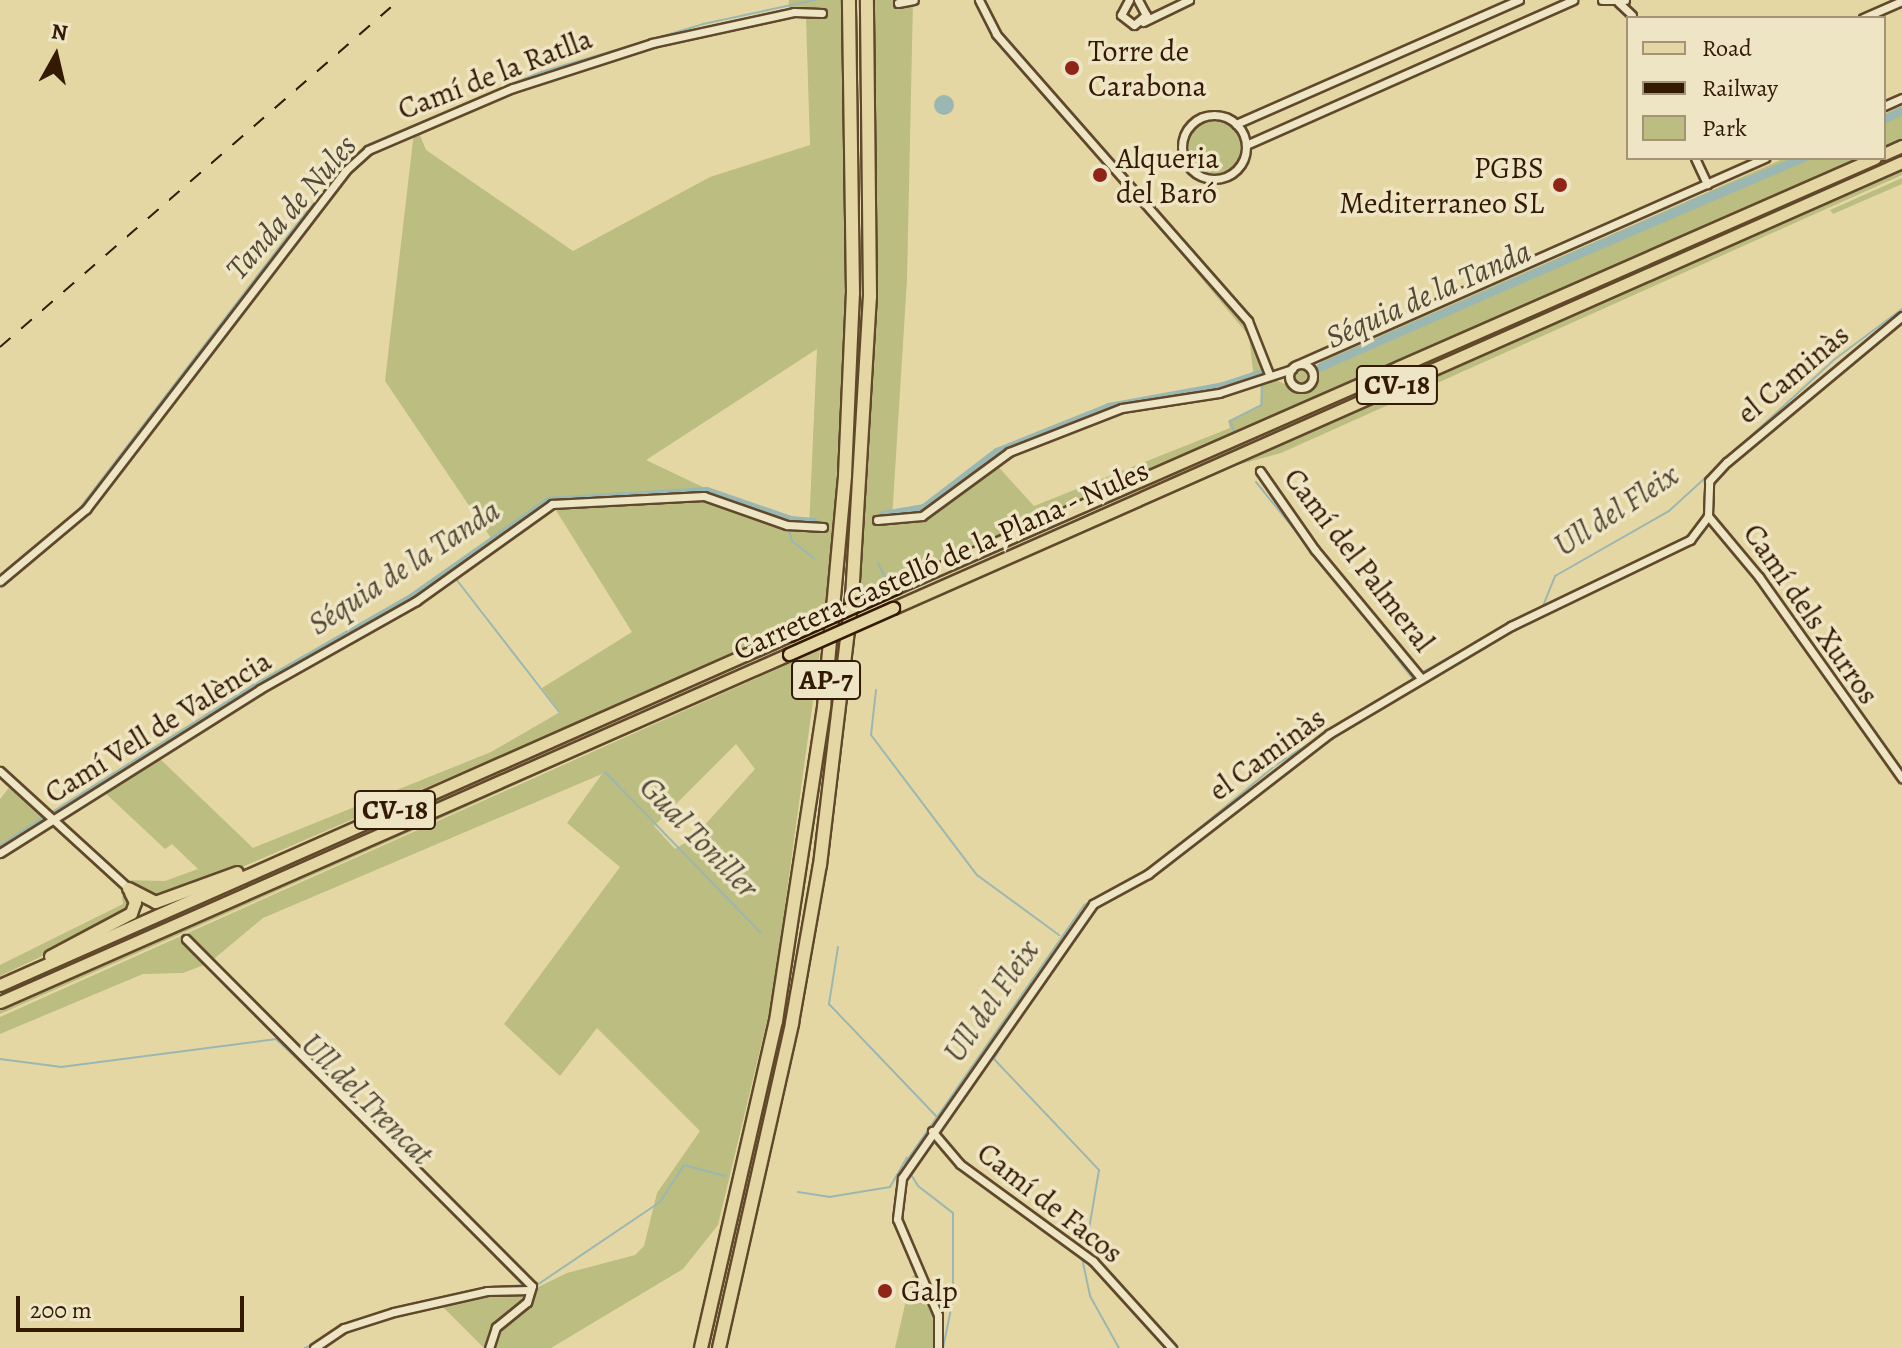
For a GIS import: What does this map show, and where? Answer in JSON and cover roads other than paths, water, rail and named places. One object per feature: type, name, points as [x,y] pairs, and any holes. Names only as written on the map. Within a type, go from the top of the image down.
[{"type":"highway","name":"AP-7","points":[[701,1348],[776,1021],[824,707],[845,475],[853,293],[849,0]]},
{"type":"highway","name":"AP-7","points":[[719,1348],[792,1023],[820,865],[847,645],[870,297],[867,0]]},
{"type":"main road","name":"Carretera Castelló de la Plana - Nules","points":[[0,983],[1870,160]]},
{"type":"main road","name":"Carretera Castelló de la Plana - Nules","points":[[0,1002],[1902,162]]},
{"type":"main road","name":"CV-18","points":[[128,888],[150,902],[166,900],[380,817]]},
{"type":"main road","name":"CV-18","points":[[0,983],[131,913],[135,902],[128,888]]},
{"type":"street","points":[[898,3],[914,0]]},
{"type":"street","points":[[979,0],[996,34],[1248,321],[1269,374],[1291,383],[1309,385],[1311,369],[1326,350]]},
{"type":"street","points":[[1129,0],[1122,6],[1122,18],[1131,25],[1189,0]]},
{"type":"street","points":[[1138,0],[1146,7],[1170,9]]},
{"type":"street","points":[[1236,124],[1519,0]]},
{"type":"street","points":[[1246,145],[1236,124],[1217,115],[1196,121],[1183,138],[1184,159],[1198,175],[1217,179],[1235,172],[1246,145],[1573,0]]},
{"type":"street","points":[[1602,0],[1622,1]]},
{"type":"street","points":[[1868,16],[1902,1]]},
{"type":"street","points":[[1141,23],[1146,7]]},
{"type":"street","name":"Camí de la Ratlla","points":[[0,581],[86,509],[345,171],[368,150],[513,88],[652,43],[794,12],[822,13]]},
{"type":"street","points":[[1696,160],[1707,184]]},
{"type":"street","points":[[877,520],[922,516],[1009,452],[1122,408],[1219,393],[1295,366],[1761,160]]},
{"type":"street","name":"el Caminàs","points":[[938,1348],[938,1315],[897,1219],[902,1178],[1093,904],[1160,866],[1298,753],[1421,678],[1511,626],[1646,565],[1690,540],[1708,516],[1705,491],[1727,462],[1902,316]]},
{"type":"street","points":[[1295,366],[1311,369]]},
{"type":"street","points":[[1291,383],[1295,366]]},
{"type":"street","name":"Camí del Palmeral","points":[[1260,471],[1315,550],[1421,678]]},
{"type":"street","name":"Camí Vell de València","points":[[0,853],[260,689],[416,601],[552,504],[704,496],[787,525],[823,527]]},
{"type":"street","name":"Camí dels Xurros","points":[[1708,516],[1759,577],[1902,778]]},
{"type":"street","points":[[0,771],[128,888]]},
{"type":"street","points":[[186,939],[359,1109],[532,1286],[527,1302],[496,1327],[489,1348]]},
{"type":"street","name":"Camí de Facos","points":[[932,1131],[960,1164],[1093,1261],[1172,1348]]},
{"type":"street","points":[[314,1348],[344,1328],[394,1312],[487,1291],[530,1290]]},
{"type":"water","points":[[944,95],[951,98],[954,105],[951,112],[944,115],[937,112],[934,105],[937,98]]},
{"type":"waterway","name":"Tanda de Nules","points":[[76,513],[304,215],[365,146],[538,73],[703,24],[815,0]]},
{"type":"waterway","name":"Séquia de la Tanda","points":[[1886,119],[1902,111]]},
{"type":"waterway","name":"Séquia de la Tanda","points":[[1886,122],[1902,114]]},
{"type":"waterway","name":"Séquia de la Tanda","points":[[1691,204],[1799,160]]},
{"type":"waterway","name":"Séquia de la Tanda","points":[[1318,370],[1806,160]]},
{"type":"waterway","name":"Séquia de la Tanda","points":[[1321,367],[1687,206]]},
{"type":"waterway","name":"Ull del Fleix","points":[[1423,672],[1543,606],[1555,576],[1669,511],[1835,359],[1902,309]]},
{"type":"waterway","name":"Séquia de la Tanda","points":[[883,515],[924,508],[997,452],[1109,407],[1223,386],[1266,372]]},
{"type":"waterway","points":[[1234,431],[1230,421],[1262,405],[1262,383]]},
{"type":"waterway","points":[[1256,482],[1310,549]]},
{"type":"waterway","name":"Séquia de la Tanda","points":[[55,814],[254,688],[411,598],[549,501],[707,491],[791,520],[814,522]]},
{"type":"waterway","points":[[789,530],[792,541],[814,558]]},
{"type":"waterway","points":[[1321,562],[1413,679]]},
{"type":"waterway","points":[[878,563],[887,581]]},
{"type":"waterway","name":"Gual Toniller","points":[[456,579],[559,712]]},
{"type":"waterway","points":[[876,690],[871,735],[977,875],[1059,935]]},
{"type":"waterway","name":"Ull del Fleix","points":[[1168,854],[1276,765],[1341,723]]},
{"type":"waterway","name":"Gual Toniller","points":[[605,772],[761,933]]},
{"type":"waterway","name":"Séquia de la Tanda","points":[[0,849],[48,818]]},
{"type":"waterway","name":"Ull del Fleix","points":[[905,1163],[1084,905],[1123,883]]},
{"type":"waterway","name":"Gual Toniller","points":[[838,947],[829,1004],[937,1117]]},
{"type":"waterway","points":[[1015,1023],[994,1059],[1099,1170],[1086,1247]]},
{"type":"waterway","name":"Ull del Trencat","points":[[0,1059],[61,1067],[276,1039],[375,1133]]},
{"type":"waterway","points":[[798,1192],[829,1197],[890,1187],[907,1157]]},
{"type":"waterway","points":[[534,1287],[660,1202],[684,1165],[726,1176]]},
{"type":"waterway","name":"Ull del Trencat","points":[[413,1172],[523,1285]]},
{"type":"waterway","points":[[910,1173],[918,1186],[953,1213],[953,1299],[943,1348]]},
{"type":"waterway","points":[[1082,1258],[1090,1296],[1119,1348]]},
{"type":"waterway","points":[[487,1288],[525,1285]]},
{"type":"waterway","points":[[436,1299],[465,1293]]},
{"type":"waterway","points":[[401,1307],[422,1302]]},
{"type":"waterway","points":[[363,1318],[387,1311]]},
{"type":"waterway","points":[[305,1348],[312,1345]]},
{"type":"railway","points":[[0,347],[399,0]]},
{"type":"place","name":"Torre de Carabona","points":[[1072,68]]},
{"type":"place","name":"Alqueria del Baró","points":[[1100,175]]},
{"type":"place","name":"PGBS Mediterraneo SL","points":[[1560,185]]},
{"type":"place","name":"Galp","points":[[885,1291]]}]
